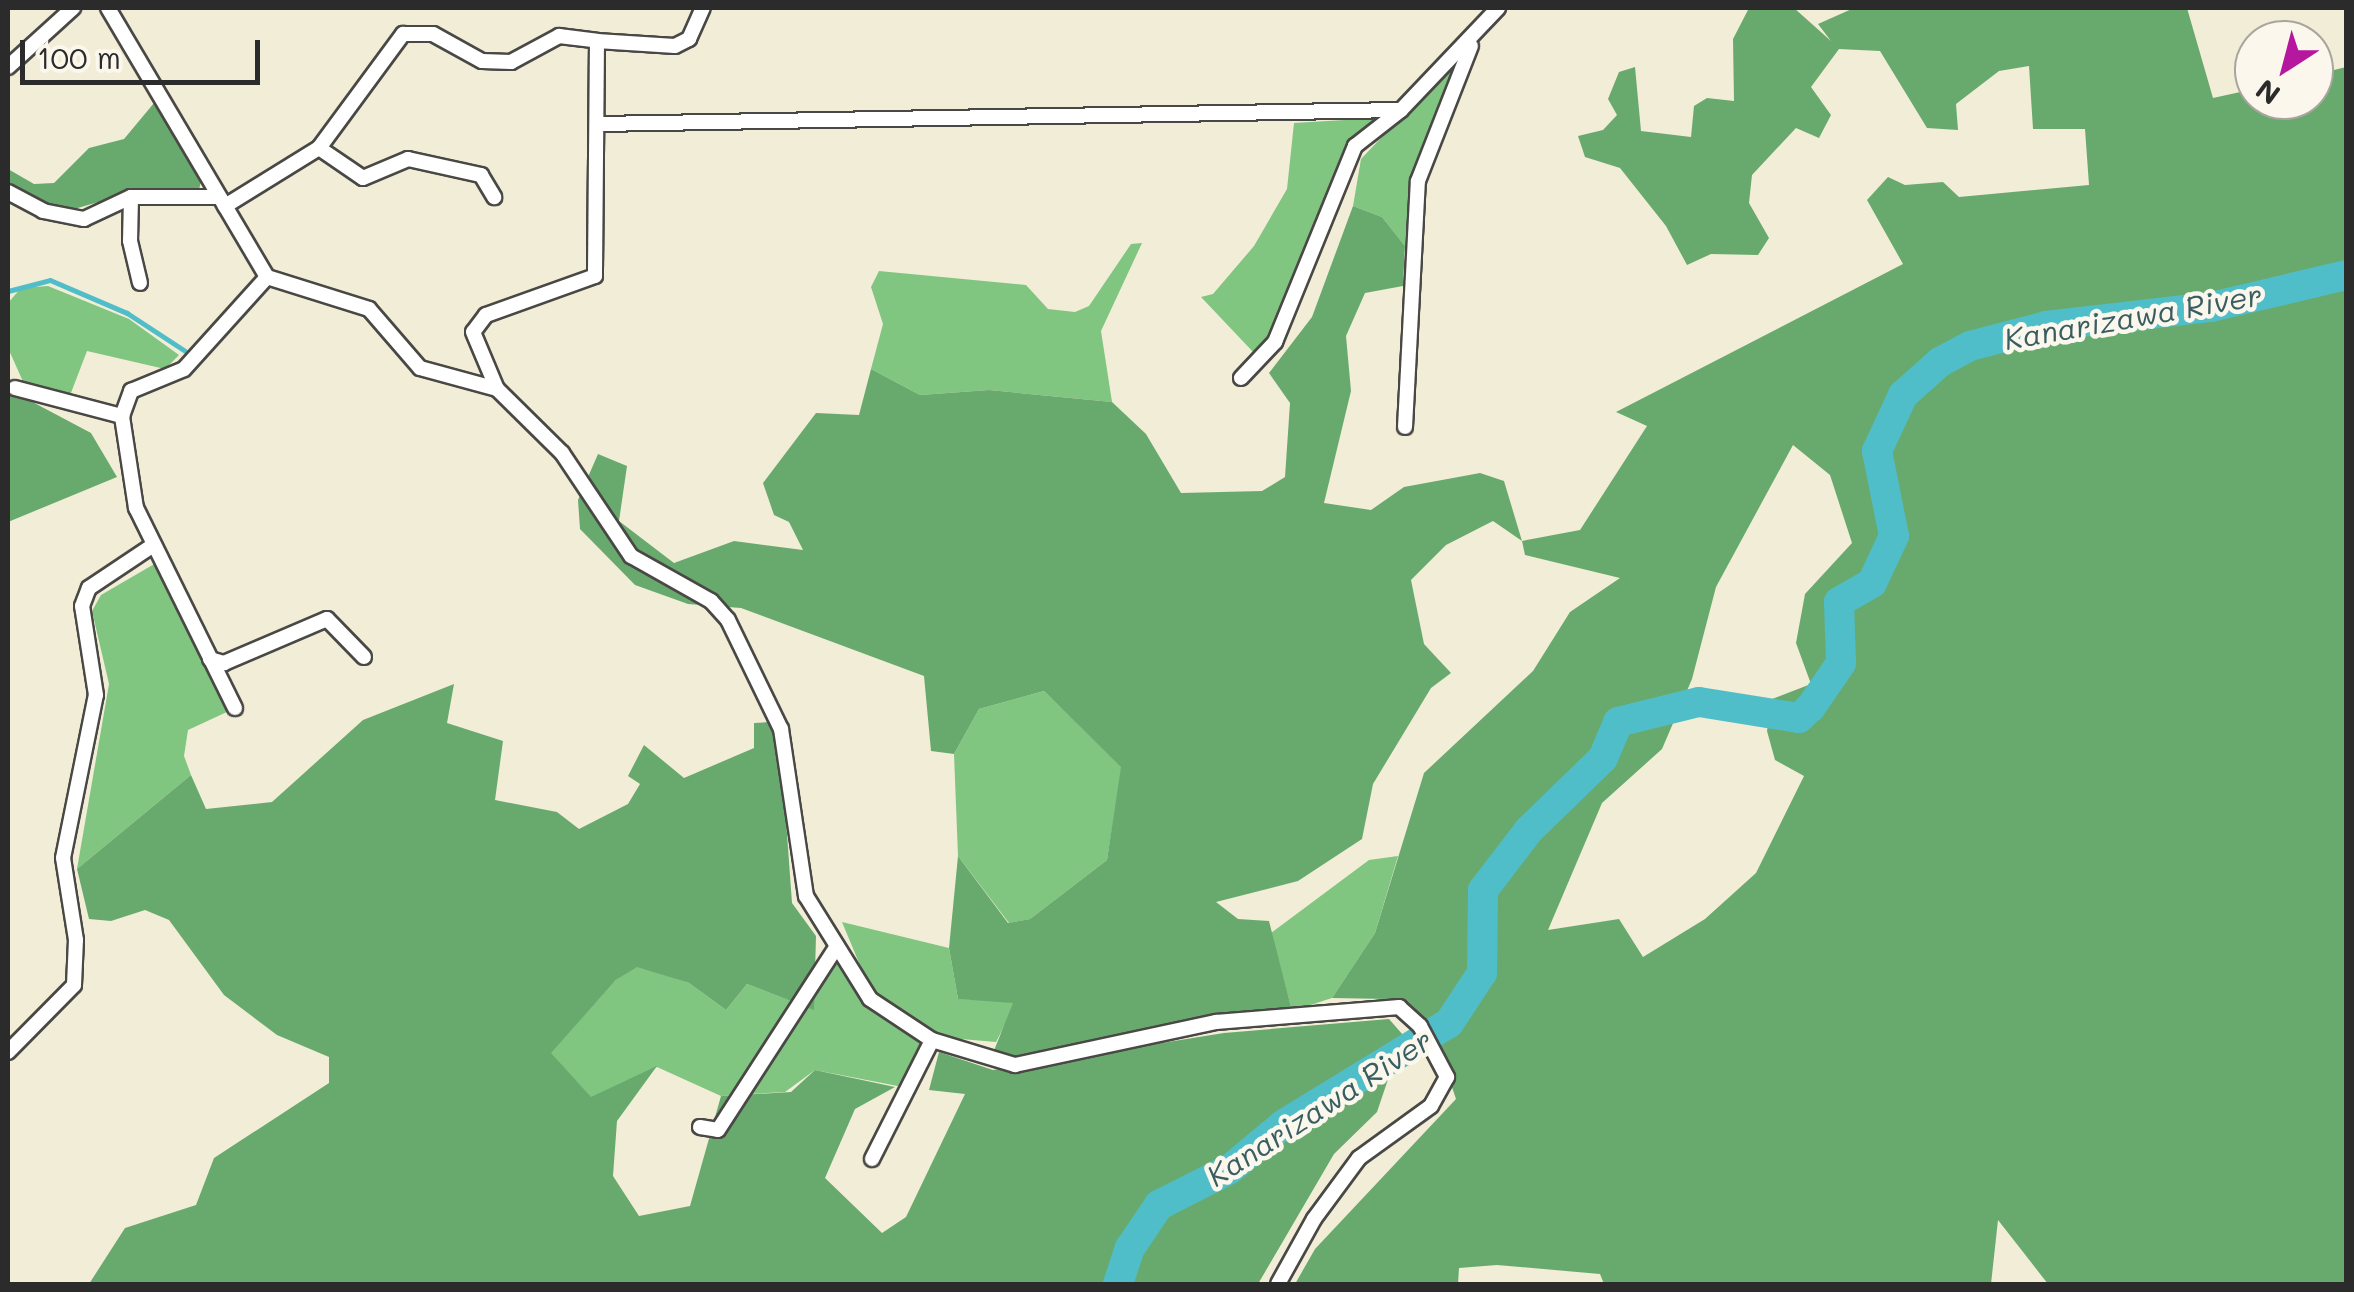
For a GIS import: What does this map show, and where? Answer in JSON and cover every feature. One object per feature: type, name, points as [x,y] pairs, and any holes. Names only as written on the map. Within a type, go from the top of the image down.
[{"type":"street","points":[[8,67],[73,8]]},
{"type":"street","points":[[108,8],[268,277],[368,309],[420,368],[496,389]]},
{"type":"street","points":[[8,192],[43,211],[84,219],[131,196],[222,201],[319,148],[404,34],[432,34],[482,61],[511,62],[559,36],[675,46],[689,39],[702,8]]},
{"type":"street","points":[[1240,378],[1276,342],[1355,146],[1401,110],[1498,8]]},
{"type":"street","points":[[1405,428],[1418,181],[1475,36]]},
{"type":"street","points":[[597,41],[595,276],[486,314],[473,332],[496,389],[562,453],[631,556],[712,601],[728,620],[781,729],[796,859],[806,896],[870,999],[932,1040],[1015,1064],[1216,1022],[1398,1008],[1420,1026],[1447,1076],[1432,1106],[1359,1158],[1314,1219],[1278,1284]]},
{"type":"street","points":[[598,124],[1401,110]]},
{"type":"street","points":[[319,148],[363,178],[408,159],[481,175],[494,197]]},
{"type":"street","points":[[131,196],[130,241],[140,283]]},
{"type":"street","points":[[235,708],[136,508],[122,416],[131,390],[184,369],[268,277]]},
{"type":"street","points":[[15,388],[122,416]]},
{"type":"street","points":[[8,1052],[74,985],[76,940],[63,858],[96,695],[82,606],[90,588],[152,546]]},
{"type":"street","points":[[210,659],[224,663],[327,619],[364,656]]},
{"type":"street","points":[[700,1127],[718,1130],[837,946]]},
{"type":"street","points":[[872,1159],[932,1040]]},
{"type":"green space","points":[[1749,8],[1794,8],[1831,41],[1818,24],[1854,8],[2187,8],[2213,98],[2234,93],[2234,120],[2334,120],[2334,70],[2346,67],[2346,1284],[2048,1284],[1998,1220],[1991,1284],[1604,1284],[1600,1274],[1497,1265],[1459,1268],[1458,1284],[1295,1284],[1315,1249],[1456,1099],[1430,1022],[1388,999],[1332,998],[1375,933],[1424,773],[1533,671],[1570,612],[1620,578],[1525,555],[1522,541],[1580,530],[1647,426],[1616,412],[1903,264],[1867,200],[1888,177],[1905,185],[1943,182],[1959,197],[2089,185],[2085,129],[2033,129],[2029,66],[1999,71],[1956,104],[1958,130],[1927,128],[1880,51],[1839,49],[1811,87],[1831,115],[1819,138],[1796,128],[1752,175],[1749,203],[1769,238],[1758,255],[1711,254],[1687,265],[1666,226],[1620,168],[1585,157],[1578,136],[1603,130],[1617,115],[1608,99],[1619,72],[1635,67],[1641,131],[1691,137],[1694,106],[1707,98],[1734,101],[1733,39]],"holes":[[[1793,445],[1830,475],[1852,543],[1805,594],[1796,643],[1811,684],[1772,699],[1767,731],[1775,760],[1804,776],[1756,873],[1705,919],[1643,957],[1619,919],[1548,930],[1602,803],[1662,749],[1692,679],[1716,587]]]},
{"type":"green space","points":[[1457,58],[1412,174],[1405,246],[1382,217],[1353,206],[1361,159]]},
{"type":"green space","points":[[154,103],[201,181],[199,190],[143,189],[64,212],[8,186],[8,169],[34,184],[54,183],[89,148],[124,139]]},
{"type":"green space","points":[[1378,118],[1350,144],[1271,336],[1255,354],[1201,297],[1213,294],[1254,246],[1287,189],[1294,123]]},
{"type":"green space","points":[[1353,206],[1382,217],[1405,246],[1403,286],[1365,293],[1346,336],[1351,391],[1324,503],[1371,510],[1404,487],[1480,473],[1504,481],[1522,541],[1493,521],[1446,545],[1411,580],[1424,644],[1451,673],[1431,688],[1373,784],[1362,839],[1298,881],[1216,902],[1238,919],[1269,921],[1292,1011],[1007,1062],[991,1058],[1013,1003],[958,999],[949,948],[958,856],[1008,923],[1030,919],[1107,860],[1121,767],[1044,691],[979,709],[954,754],[931,751],[924,676],[741,608],[688,604],[635,585],[580,529],[578,500],[598,454],[627,466],[619,521],[674,563],[734,541],[803,550],[789,522],[774,515],[763,483],[816,413],[859,415],[871,369],[920,395],[989,390],[1112,402],[1146,434],[1181,493],[1262,491],[1285,477],[1290,403],[1269,373],[1312,317]]},
{"type":"green space","points":[[1142,243],[1101,331],[1112,402],[989,390],[920,395],[871,369],[883,324],[871,287],[879,271],[1026,285],[1048,309],[1075,312],[1089,306],[1131,244]]},
{"type":"green space","points":[[48,286],[129,319],[179,355],[165,369],[87,351],[69,398],[25,386],[8,348],[8,303],[21,288]]},
{"type":"green space","points":[[8,389],[91,433],[117,477],[8,522]]},
{"type":"green space","points":[[156,563],[229,711],[188,730],[184,756],[191,775],[77,869],[109,684],[92,611],[101,595]]},
{"type":"green space","points":[[454,684],[447,723],[503,741],[495,800],[557,812],[579,829],[628,804],[640,784],[628,776],[644,745],[684,778],[754,748],[754,723],[770,722],[782,765],[792,903],[816,936],[814,1010],[747,984],[726,1010],[689,983],[637,967],[616,980],[551,1053],[591,1097],[657,1066],[617,1121],[613,1176],[639,1216],[690,1206],[721,1096],[791,1092],[815,1070],[895,1087],[855,1109],[825,1178],[882,1233],[906,1217],[965,1094],[929,1090],[939,1052],[993,1070],[1224,1033],[1389,1019],[1403,1035],[1377,1112],[1334,1154],[1258,1284],[89,1284],[125,1228],[196,1205],[214,1158],[329,1083],[329,1057],[277,1035],[224,995],[169,920],[145,910],[111,921],[89,919],[77,869],[191,775],[206,809],[272,802],[363,720]]},
{"type":"green space","points":[[1044,691],[1122,767],[1107,860],[1030,919],[1009,923],[958,856],[954,754],[979,709]]},
{"type":"green space","points":[[1398,856],[1375,933],[1332,998],[1292,1011],[1271,933],[1369,860]]},
{"type":"green space","points":[[842,922],[949,948],[958,999],[1017,1001],[996,1042],[938,1037],[872,994]]},
{"type":"green space","points":[[839,958],[865,1003],[925,1043],[908,1088],[815,1070],[785,1092],[749,1094]]},
{"type":"green space","points":[[637,966],[689,983],[726,1010],[747,984],[794,1002],[736,1095],[721,1096],[657,1067],[591,1098],[550,1053],[616,980]]},
{"type":"waterway","name":"Kanarizawa River","points":[[1118,1284],[1130,1248],[1159,1205],[1230,1169],[1284,1124],[1449,1023],[1482,973],[1483,890],[1529,830],[1603,758],[1618,722],[1699,702],[1799,718],[1811,707],[1841,663],[1839,602],[1872,583],[1894,536],[1877,451],[1903,395],[1940,362],[1970,346],[2046,326],[2211,307],[2346,275]]},
{"type":"waterway","points":[[8,291],[50,280],[127,313],[185,351]]}]
